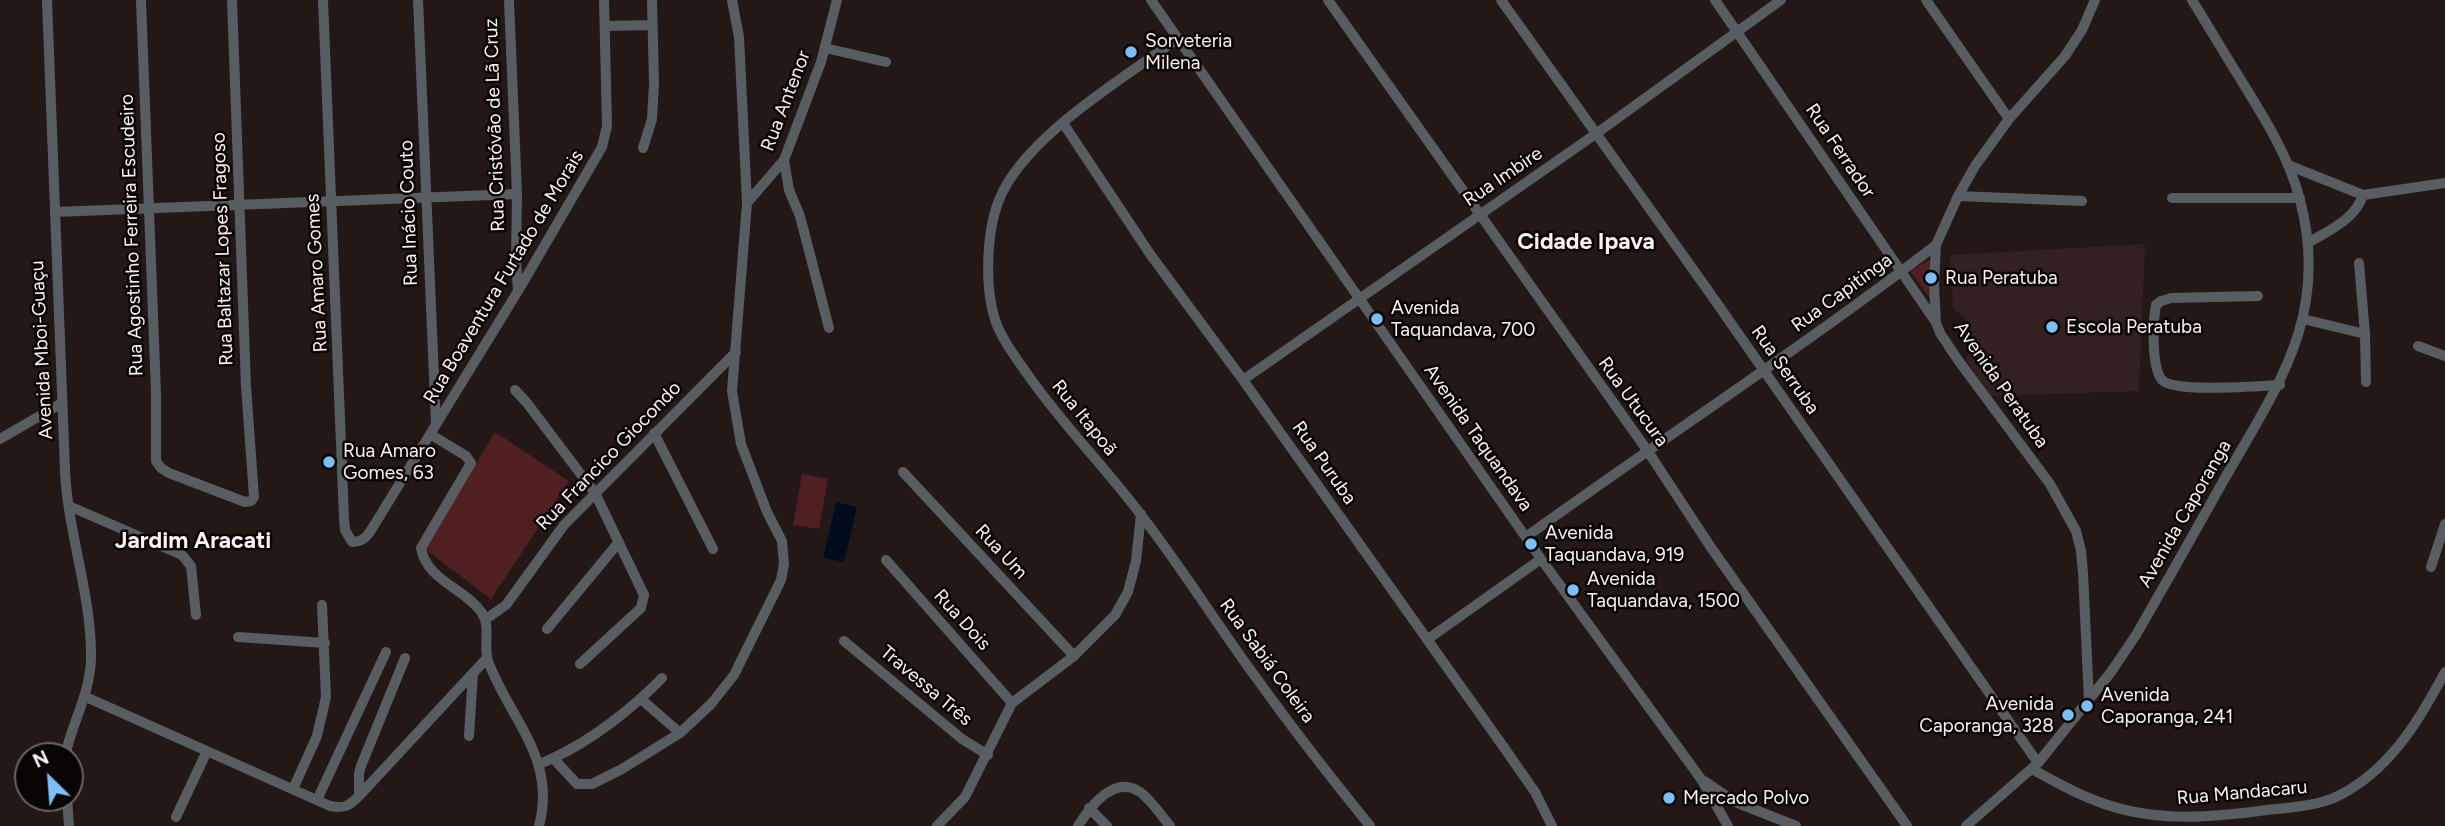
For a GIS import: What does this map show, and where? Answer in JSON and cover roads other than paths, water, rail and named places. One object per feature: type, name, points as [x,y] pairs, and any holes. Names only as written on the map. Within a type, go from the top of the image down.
[{"type":"street","name":"Avenida Mboi-Guaçu","points":[[47,0],[62,403],[69,506],[89,621],[91,660],[86,697],[68,742]]},
{"type":"street","name":"Rua Agostinho Ferreira Escudeiro","points":[[141,0],[156,393],[156,461],[161,468]]},
{"type":"street","name":"Rua Baltazar Lopes Fragoso","points":[[161,468],[245,502],[254,497],[246,386],[232,0]]},
{"type":"street","name":"Rua Amaro Gomes","points":[[323,0],[344,518],[345,530],[352,542]]},
{"type":"street","name":"Rua Inácio Couto","points":[[418,0],[436,424]]},
{"type":"street","name":"Rua Cristóvão de Lã Cruz","points":[[509,0],[518,291]]},
{"type":"street","name":"Rua Boaventura Furtado de Morais","points":[[352,542],[366,539],[518,291],[605,137],[604,0]]},
{"type":"street","points":[[643,148],[652,119],[652,0]]},
{"type":"street","points":[[552,758],[577,784],[592,784],[680,733],[710,704],[734,675],[781,580],[784,564],[782,541],[766,512],[741,444],[732,391],[747,203],[739,37],[732,0]]},
{"type":"street","name":"Rua Antenor","points":[[747,203],[784,160],[825,48],[836,0]]},
{"type":"street","name":"Rua Utucura","points":[[1328,0],[1647,450],[1710,546],[1907,826]]},
{"type":"street","name":"Rua Serruba","points":[[1501,0],[1764,371],[2035,766]]},
{"type":"street","name":"Rua Ferrador","points":[[1715,0],[1936,323]]},
{"type":"street","name":"Rua Imbire","points":[[1243,380],[1597,133],[1780,0]]},
{"type":"street","points":[[1926,0],[2009,119]]},
{"type":"street","name":"Avenida Peratuba","points":[[2088,700],[2083,573],[2076,531],[2050,484],[1958,360],[1936,323],[1934,285],[1937,246],[1958,196],[1975,166],[2009,119],[2066,56],[2082,30],[2095,0]]},
{"type":"street","name":"Avenida Caporanga","points":[[1966,826],[2035,766],[2136,635],[2280,385],[2303,319],[2309,283],[2308,243],[2300,198],[2270,126],[2192,0]]},
{"type":"street","name":"Avenida Taquandava","points":[[1155,1],[1177,39],[1541,559],[1701,779],[1728,826]]},
{"type":"street","points":[[606,26],[653,25]]},
{"type":"street","name":"Rua Itapoã","points":[[1141,514],[1047,401],[1014,355],[997,325],[989,286],[989,252],[992,225],[999,200],[1011,177],[1027,156],[1063,123],[1177,39]]},
{"type":"street","points":[[825,48],[886,62]]},
{"type":"street","name":"Rua Puruba","points":[[1063,123],[1150,254],[1243,380],[1535,792],[1552,826]]},
{"type":"street","points":[[784,160],[789,190],[800,216],[829,328]]},
{"type":"street","points":[[2288,164],[2363,195],[2445,183]]},
{"type":"street","points":[[54,212],[517,194]]},
{"type":"street","points":[[2308,243],[2349,217],[2357,209],[2363,195]]},
{"type":"street","points":[[1958,196],[2082,201]]},
{"type":"street","points":[[2172,198],[2300,198]]},
{"type":"street","name":"Rua Capitinga","points":[[1526,537],[1937,246]]},
{"type":"street","points":[[2359,263],[2366,382]]},
{"type":"street","points":[[2258,296],[2161,301],[2156,305],[2154,319],[2158,371],[2161,379],[2167,383],[2188,387],[2243,388],[2280,385]]},
{"type":"street","points":[[2303,319],[2365,334]]},
{"type":"street","points":[[2418,346],[2445,356]]},
{"type":"street","name":"Rua Francico Giocondo","points":[[486,619],[506,605],[552,539],[595,493],[736,352]]},
{"type":"street","points":[[515,390],[595,493],[644,596],[641,608],[580,664]]},
{"type":"street","points":[[0,439],[62,403]]},
{"type":"street","points":[[653,433],[713,549]]},
{"type":"street","points":[[430,434],[467,456],[471,463],[421,548],[422,556],[430,569],[473,603],[486,619],[487,658],[540,764],[544,804],[539,826]]},
{"type":"street","name":"Rua Um","points":[[903,471],[1074,656]]},
{"type":"street","points":[[69,506],[182,555],[191,566],[196,615]]},
{"type":"street","points":[[937,826],[965,797],[1012,703],[1074,656],[1115,615],[1128,592],[1136,561],[1141,514]]},
{"type":"street","name":"Rua Sabiá Coleira","points":[[1141,514],[1260,683],[1370,826]]},
{"type":"street","points":[[2431,566],[2445,524]]},
{"type":"street","points":[[547,629],[619,542]]},
{"type":"street","points":[[1428,639],[1541,559]]},
{"type":"street","name":"Rua Dois","points":[[886,560],[1012,703]]},
{"type":"street","points":[[293,789],[314,745],[326,697],[322,604]]},
{"type":"street","points":[[238,637],[325,643]]},
{"type":"street","name":"Travessa Três","points":[[844,640],[962,739],[988,755]]},
{"type":"street","points":[[317,800],[386,652]]},
{"type":"street","points":[[359,796],[359,773],[405,658]]},
{"type":"street","points":[[86,697],[317,800],[342,808],[350,805],[359,796],[487,658]]},
{"type":"street","name":"Rua Mandacaru","points":[[2035,766],[2095,801],[2167,817],[2222,816],[2329,801],[2350,790],[2391,755],[2414,727],[2445,672]]},
{"type":"street","points":[[469,736],[473,673]]},
{"type":"street","points":[[540,764],[570,751],[641,699],[662,678]]},
{"type":"street","points":[[641,699],[680,733]]},
{"type":"street","points":[[176,817],[207,751]]},
{"type":"street","points":[[1701,779],[1735,802],[1796,826]]},
{"type":"street","points":[[1078,826],[1089,808],[1112,790],[1126,787],[1139,792],[1170,826]]},
{"type":"street","points":[[1089,808],[1107,826]]},
{"type":"water","points":[[836,502],[857,507],[844,562],[823,558]]},
{"type":"place","name":"Sorveteria Milena","points":[[1131,52]]},
{"type":"place","name":"Rua Peratuba","points":[[1931,278]]},
{"type":"place","name":"Avenida Taquandava, 700","points":[[1377,319]]},
{"type":"place","name":"Escola Peratuba","points":[[2052,327]]},
{"type":"place","name":"Rua Amaro Gomes, 63","points":[[329,462]]},
{"type":"place","name":"Avenida Taquandava, 919","points":[[1531,544]]},
{"type":"place","name":"Avenida Taquandava, 1500","points":[[1573,590]]},
{"type":"place","name":"Avenida Caporanga, 241","points":[[2087,706]]},
{"type":"place","name":"Avenida Caporanga, 328","points":[[2068,715]]},
{"type":"place","name":"Mercado Polvo","points":[[1669,798]]},
{"type":"district","name":"Cidade Ipava","points":[[1586,242]]},
{"type":"district","name":"Jardim Aracati","points":[[193,541]]}]
